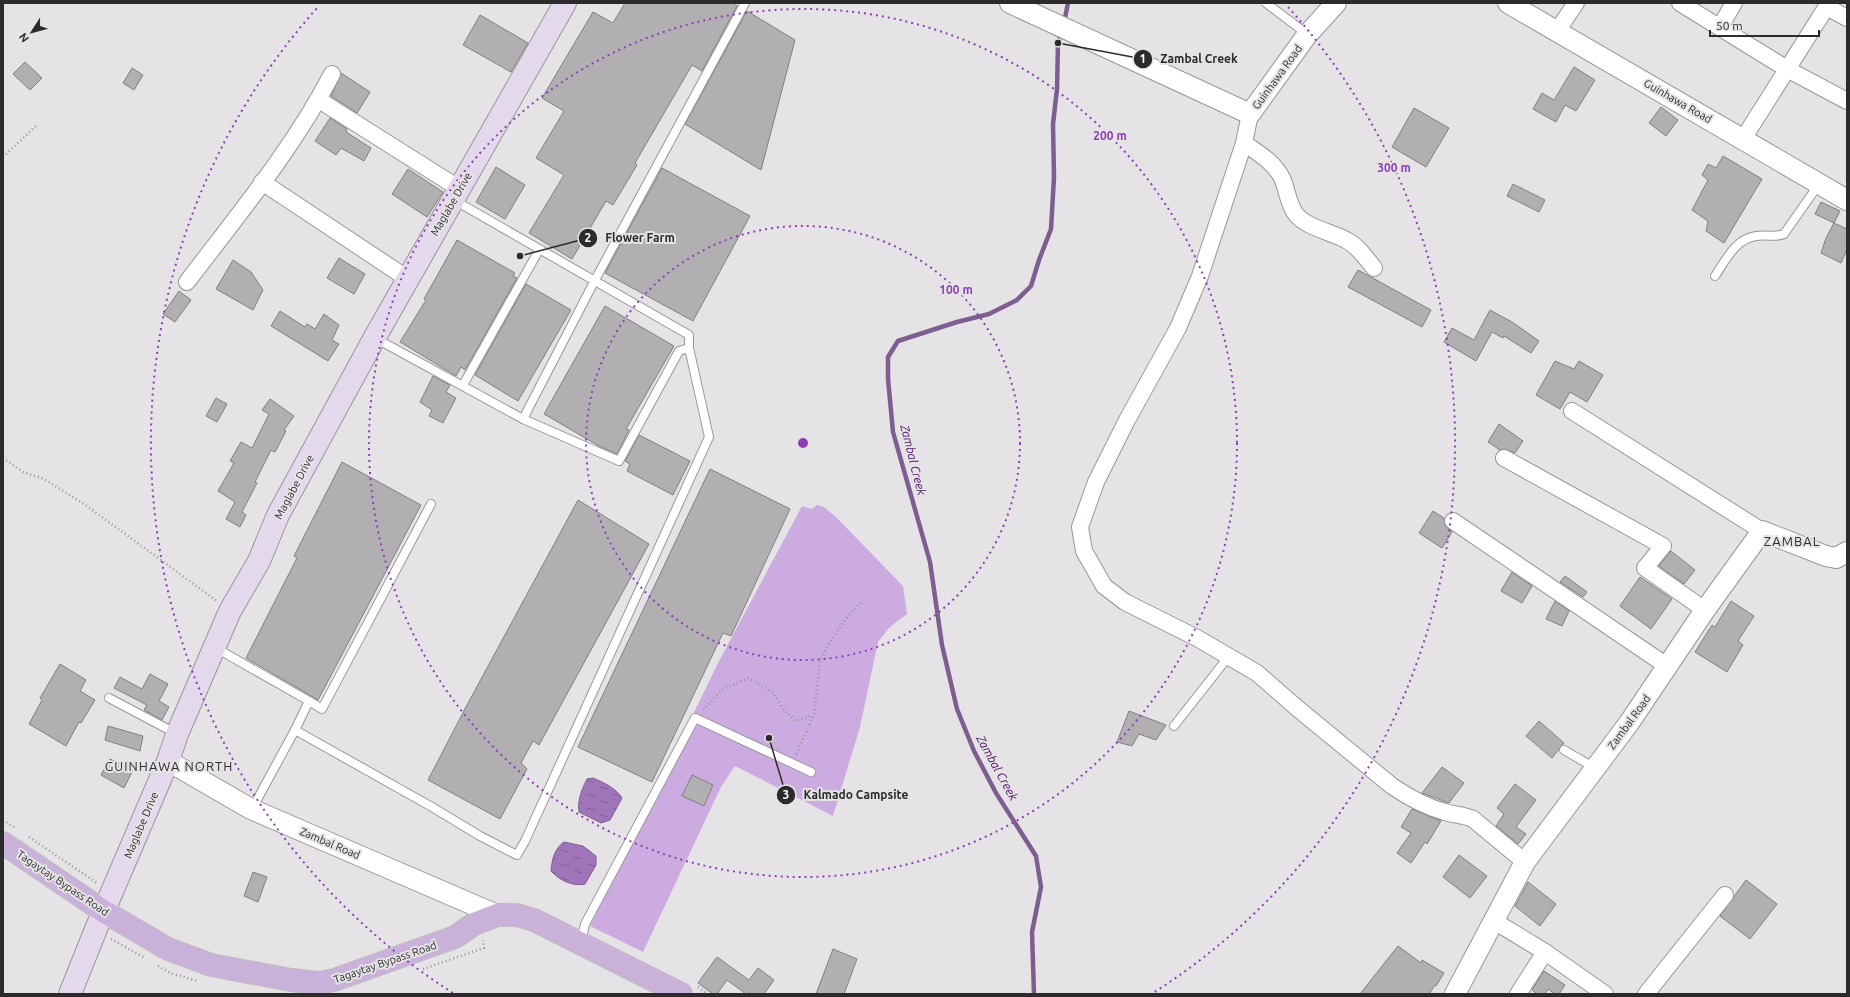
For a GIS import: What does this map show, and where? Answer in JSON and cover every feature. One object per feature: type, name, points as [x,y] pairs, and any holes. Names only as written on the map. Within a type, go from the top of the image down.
[{"type":"main road","name":"Maglabe Drive","points":[[70,994],[168,761],[177,734],[230,611],[259,561],[278,515],[375,337],[565,3]]},
{"type":"main road","name":"Tagaytay Bypass Road","points":[[9,836],[107,903],[158,944],[188,958],[211,965],[301,982],[334,980],[456,937],[474,924],[497,915],[510,914],[523,917],[581,943],[681,994]]},
{"type":"street","name":"Guinhawa Road","points":[[1010,3],[1250,114],[1307,35],[1336,3]]},
{"type":"street","name":"Guinhawa Road","points":[[1508,3],[1847,200]]},
{"type":"street","points":[[1557,32],[1576,3]]},
{"type":"street","points":[[1680,3],[1787,69],[1847,101]]},
{"type":"street","points":[[1720,27],[1734,3]]},
{"type":"street","points":[[1742,139],[1828,5],[1847,18]]},
{"type":"street","points":[[187,282],[262,182],[319,100],[332,74]]},
{"type":"street","points":[[319,100],[457,195]]},
{"type":"street","points":[[1250,114],[1244,143],[1200,276],[1181,321],[1126,420],[1096,482],[1080,527],[1084,551],[1104,586],[1125,602],[1197,638],[1257,672],[1296,708],[1406,796],[1443,812],[1465,815],[1525,862]]},
{"type":"street","points":[[1244,143],[1267,158],[1282,177],[1295,213],[1309,224],[1347,240],[1358,248],[1374,268]]},
{"type":"street","points":[[262,182],[408,279]]},
{"type":"street","points":[[1572,411],[1762,531],[1826,556],[1836,558],[1846,555]]},
{"type":"street","points":[[1504,458],[1663,546],[1646,568],[1705,610]]},
{"type":"street","points":[[1453,521],[1667,666]]},
{"type":"street","name":"Zambal Road","points":[[1455,994],[1525,862],[1629,723],[1705,610],[1762,531]]},
{"type":"street","name":"Zambal Road","points":[[168,761],[251,809],[497,915]]},
{"type":"street","points":[[1646,994],[1725,895]]},
{"type":"street","points":[[1494,921],[1545,952],[1605,994]]},
{"type":"street","points":[[1518,994],[1545,952]]},
{"type":"lane","points":[[523,419],[595,280],[745,3]]},
{"type":"lane","points":[[1266,3],[1307,35]]},
{"type":"lane","points":[[1715,276],[1734,247],[1741,242],[1757,236],[1777,237],[1784,234],[1819,184]]},
{"type":"lane","points":[[295,730],[432,807],[480,836],[517,855],[542,806],[709,437],[689,348],[689,335],[595,280],[539,250],[457,195]]},
{"type":"lane","points":[[463,385],[539,250]]},
{"type":"lane","points":[[375,337],[523,419],[618,461],[679,351],[689,348]]},
{"type":"lane","points":[[214,647],[322,709],[431,504]]},
{"type":"lane","points":[[1174,726],[1229,656]]},
{"type":"lane","points":[[109,698],[177,734]]},
{"type":"lane","points":[[251,809],[295,730],[308,701]]},
{"type":"lane","points":[[581,943],[585,924],[695,718],[811,772]]},
{"type":"lane","points":[[1564,750],[1595,768]]},
{"type":"path","points":[[3,157],[38,124]]},
{"type":"path","points":[[3,458],[23,472],[44,479],[84,504],[230,611]]},
{"type":"path","points":[[792,762],[814,715],[820,661],[833,637],[848,616],[863,601]]},
{"type":"path","points":[[695,718],[723,689],[748,678],[772,692],[785,711],[796,721],[814,715]]},
{"type":"path","points":[[3,820],[9,836]]},
{"type":"path","points":[[22,833],[94,879],[107,903]]},
{"type":"shaded area","points":[[817,505],[824,507],[836,517],[903,586],[907,614],[890,627],[878,642],[860,727],[833,816],[735,766],[721,787],[643,952],[590,926],[719,661],[802,506],[812,509]]},
{"type":"water","points":[[593,778],[613,789],[622,798],[610,820],[601,823],[579,812],[579,799],[583,787],[587,779]]},
{"type":"water","points":[[564,842],[583,846],[596,856],[596,865],[585,884],[571,884],[558,877],[551,871],[556,851]]},
{"type":"building","points":[[625,3],[733,3],[737,6],[702,71],[692,65],[635,163],[637,165],[613,205],[606,201],[572,259],[529,233],[564,175],[536,158],[564,111],[542,98],[593,12],[613,23]]},
{"type":"building","points":[[747,11],[795,40],[761,170],[685,124]]},
{"type":"building","points":[[480,15],[528,43],[511,72],[463,45]]},
{"type":"building","points":[[25,62],[42,78],[30,90],[13,74]]},
{"type":"building","points":[[1574,67],[1595,80],[1576,111],[1565,105],[1556,122],[1533,109],[1542,93],[1554,100]]},
{"type":"building","points":[[132,68],[143,75],[134,90],[123,83]]},
{"type":"building","points":[[341,73],[370,92],[357,113],[331,96]]},
{"type":"building","points":[[1661,107],[1678,120],[1666,136],[1649,123]]},
{"type":"building","points":[[1414,108],[1449,128],[1426,167],[1392,147]]},
{"type":"building","points":[[330,118],[347,129],[346,131],[349,134],[371,148],[364,161],[341,148],[336,155],[315,141]]},
{"type":"building","points":[[1723,156],[1762,179],[1724,243],[1706,231],[1708,221],[1692,210],[1708,180],[1702,175],[1708,164],[1716,168]]},
{"type":"building","points":[[496,167],[525,185],[505,219],[476,202]]},
{"type":"building","points":[[662,168],[750,216],[693,321],[605,273]]},
{"type":"building","points":[[408,169],[443,192],[427,217],[392,194]]},
{"type":"building","points":[[1513,184],[1545,200],[1539,212],[1507,196]]},
{"type":"building","points":[[1821,202],[1840,211],[1834,223],[1815,214]]},
{"type":"building","points":[[1834,223],[1847,229],[1847,249],[1841,263],[1821,253],[1826,238]]},
{"type":"building","points":[[457,240],[515,273],[513,276],[517,278],[465,370],[461,367],[456,376],[400,342],[426,300],[424,299]]},
{"type":"building","points":[[339,258],[365,274],[354,294],[327,278]]},
{"type":"building","points":[[233,260],[251,272],[263,290],[253,310],[216,289]]},
{"type":"building","points":[[1358,270],[1431,310],[1422,327],[1348,287]]},
{"type":"building","points":[[526,284],[571,310],[518,401],[475,375]]},
{"type":"building","points":[[179,291],[191,300],[175,322],[163,314]]},
{"type":"building","points":[[605,306],[674,346],[626,429],[629,430],[617,454],[599,446],[544,414]]},
{"type":"building","points":[[1490,310],[1512,322],[1539,341],[1531,353],[1504,336],[1503,338],[1492,332],[1476,361],[1444,342],[1452,328],[1474,340]]},
{"type":"building","points":[[280,311],[305,327],[307,324],[315,329],[324,314],[339,325],[332,340],[339,344],[328,361],[271,326]]},
{"type":"building","points":[[1555,361],[1574,369],[1579,361],[1603,375],[1587,402],[1570,392],[1560,409],[1536,395]]},
{"type":"building","points":[[433,376],[450,385],[446,392],[456,398],[443,423],[429,416],[432,410],[420,402]]},
{"type":"building","points":[[216,398],[227,404],[217,422],[206,416]]},
{"type":"building","points":[[270,399],[294,416],[284,430],[286,431],[275,452],[271,450],[255,482],[257,483],[242,512],[246,515],[240,527],[226,519],[235,502],[218,491],[234,463],[230,461],[241,442],[252,448],[269,414],[262,410]]},
{"type":"building","points":[[1499,424],[1523,441],[1515,453],[1504,449],[1500,450],[1488,442]]},
{"type":"building","points":[[639,435],[690,461],[673,495],[627,471],[630,464],[625,461]]},
{"type":"building","points":[[342,462],[421,505],[318,700],[246,658],[297,558],[294,556]]},
{"type":"building","points":[[710,469],[790,509],[731,636],[723,633],[652,782],[578,747]]},
{"type":"building","points":[[578,500],[649,544],[539,745],[533,741],[521,763],[527,769],[500,819],[428,780]]},
{"type":"building","points":[[1433,511],[1444,518],[1445,525],[1452,532],[1442,548],[1419,533]]},
{"type":"building","points":[[1671,551],[1695,570],[1684,584],[1659,566]]},
{"type":"building","points":[[1512,572],[1532,586],[1522,603],[1501,591]]},
{"type":"building","points":[[1565,576],[1587,592],[1583,597],[1560,582]]},
{"type":"building","points":[[1640,577],[1672,599],[1651,629],[1620,606]]},
{"type":"building","points":[[1555,601],[1569,611],[1562,626],[1546,619]]},
{"type":"building","points":[[1731,601],[1754,616],[1738,641],[1743,645],[1727,672],[1695,652],[1712,625],[1715,627]]},
{"type":"building","points":[[60,664],[86,680],[80,691],[95,700],[81,723],[79,722],[66,746],[29,724],[42,700],[40,698]]},
{"type":"building","points":[[150,674],[168,684],[159,701],[169,707],[162,720],[144,710],[147,705],[114,688],[120,677],[142,689]]},
{"type":"building","points":[[1129,711],[1166,725],[1156,740],[1139,734],[1132,746],[1117,742]]},
{"type":"building","points":[[1539,721],[1564,743],[1552,758],[1526,736]]},
{"type":"building","points":[[108,726],[143,736],[140,751],[105,740]]},
{"type":"building","points":[[110,759],[133,770],[124,788],[101,775]]},
{"type":"building","points":[[1442,767],[1464,783],[1449,803],[1422,793]]},
{"type":"building","points":[[692,775],[713,785],[704,806],[682,796]]},
{"type":"building","points":[[1515,784],[1536,800],[1516,827],[1526,834],[1518,844],[1496,826],[1504,814],[1497,808]]},
{"type":"building","points":[[1412,809],[1441,821],[1427,844],[1425,842],[1411,863],[1397,853],[1411,833],[1401,827]]},
{"type":"building","points":[[1459,855],[1487,876],[1470,898],[1443,877]]},
{"type":"building","points":[[253,872],[267,877],[258,902],[244,896]]},
{"type":"building","points":[[1746,880],[1777,904],[1750,939],[1720,916]]},
{"type":"building","points":[[1528,882],[1556,904],[1540,926],[1515,906]]},
{"type":"building","points":[[1398,946],[1421,963],[1422,960],[1444,973],[1436,986],[1435,985],[1429,994],[1360,994]]},
{"type":"building","points":[[833,949],[857,959],[844,994],[816,994]]},
{"type":"building","points":[[717,957],[749,980],[758,968],[774,980],[764,994],[746,994],[727,980],[717,994],[713,994],[698,983]]},
{"type":"building","points":[[1544,971],[1565,985],[1559,994],[1555,994],[1548,989],[1545,994],[1537,994],[1532,990]]},
{"type":"waterway","name":"Zambal Creek","points":[[1064,23],[1068,3]]},
{"type":"waterway","name":"Zambal Creek","points":[[1034,994],[1032,932],[1041,887],[1036,856],[996,793],[974,751],[957,709],[942,645],[930,562],[893,432],[888,379],[888,357],[898,341],[957,322],[989,314],[1017,300],[1031,286],[1051,229],[1054,177],[1053,124],[1057,89],[1058,43],[1061,32]]},
{"type":"place","name":"Zambal Creek","points":[[1058,43]]},
{"type":"place","name":"Flower Farm","points":[[520,256]]},
{"type":"place","name":"Kalmado Campsite","points":[[769,738]]},
{"type":"district","name":"ZAMBAL","points":[[1792,541]]},
{"type":"district","name":"GUINHAWA NORTH","points":[[169,766]]}]
